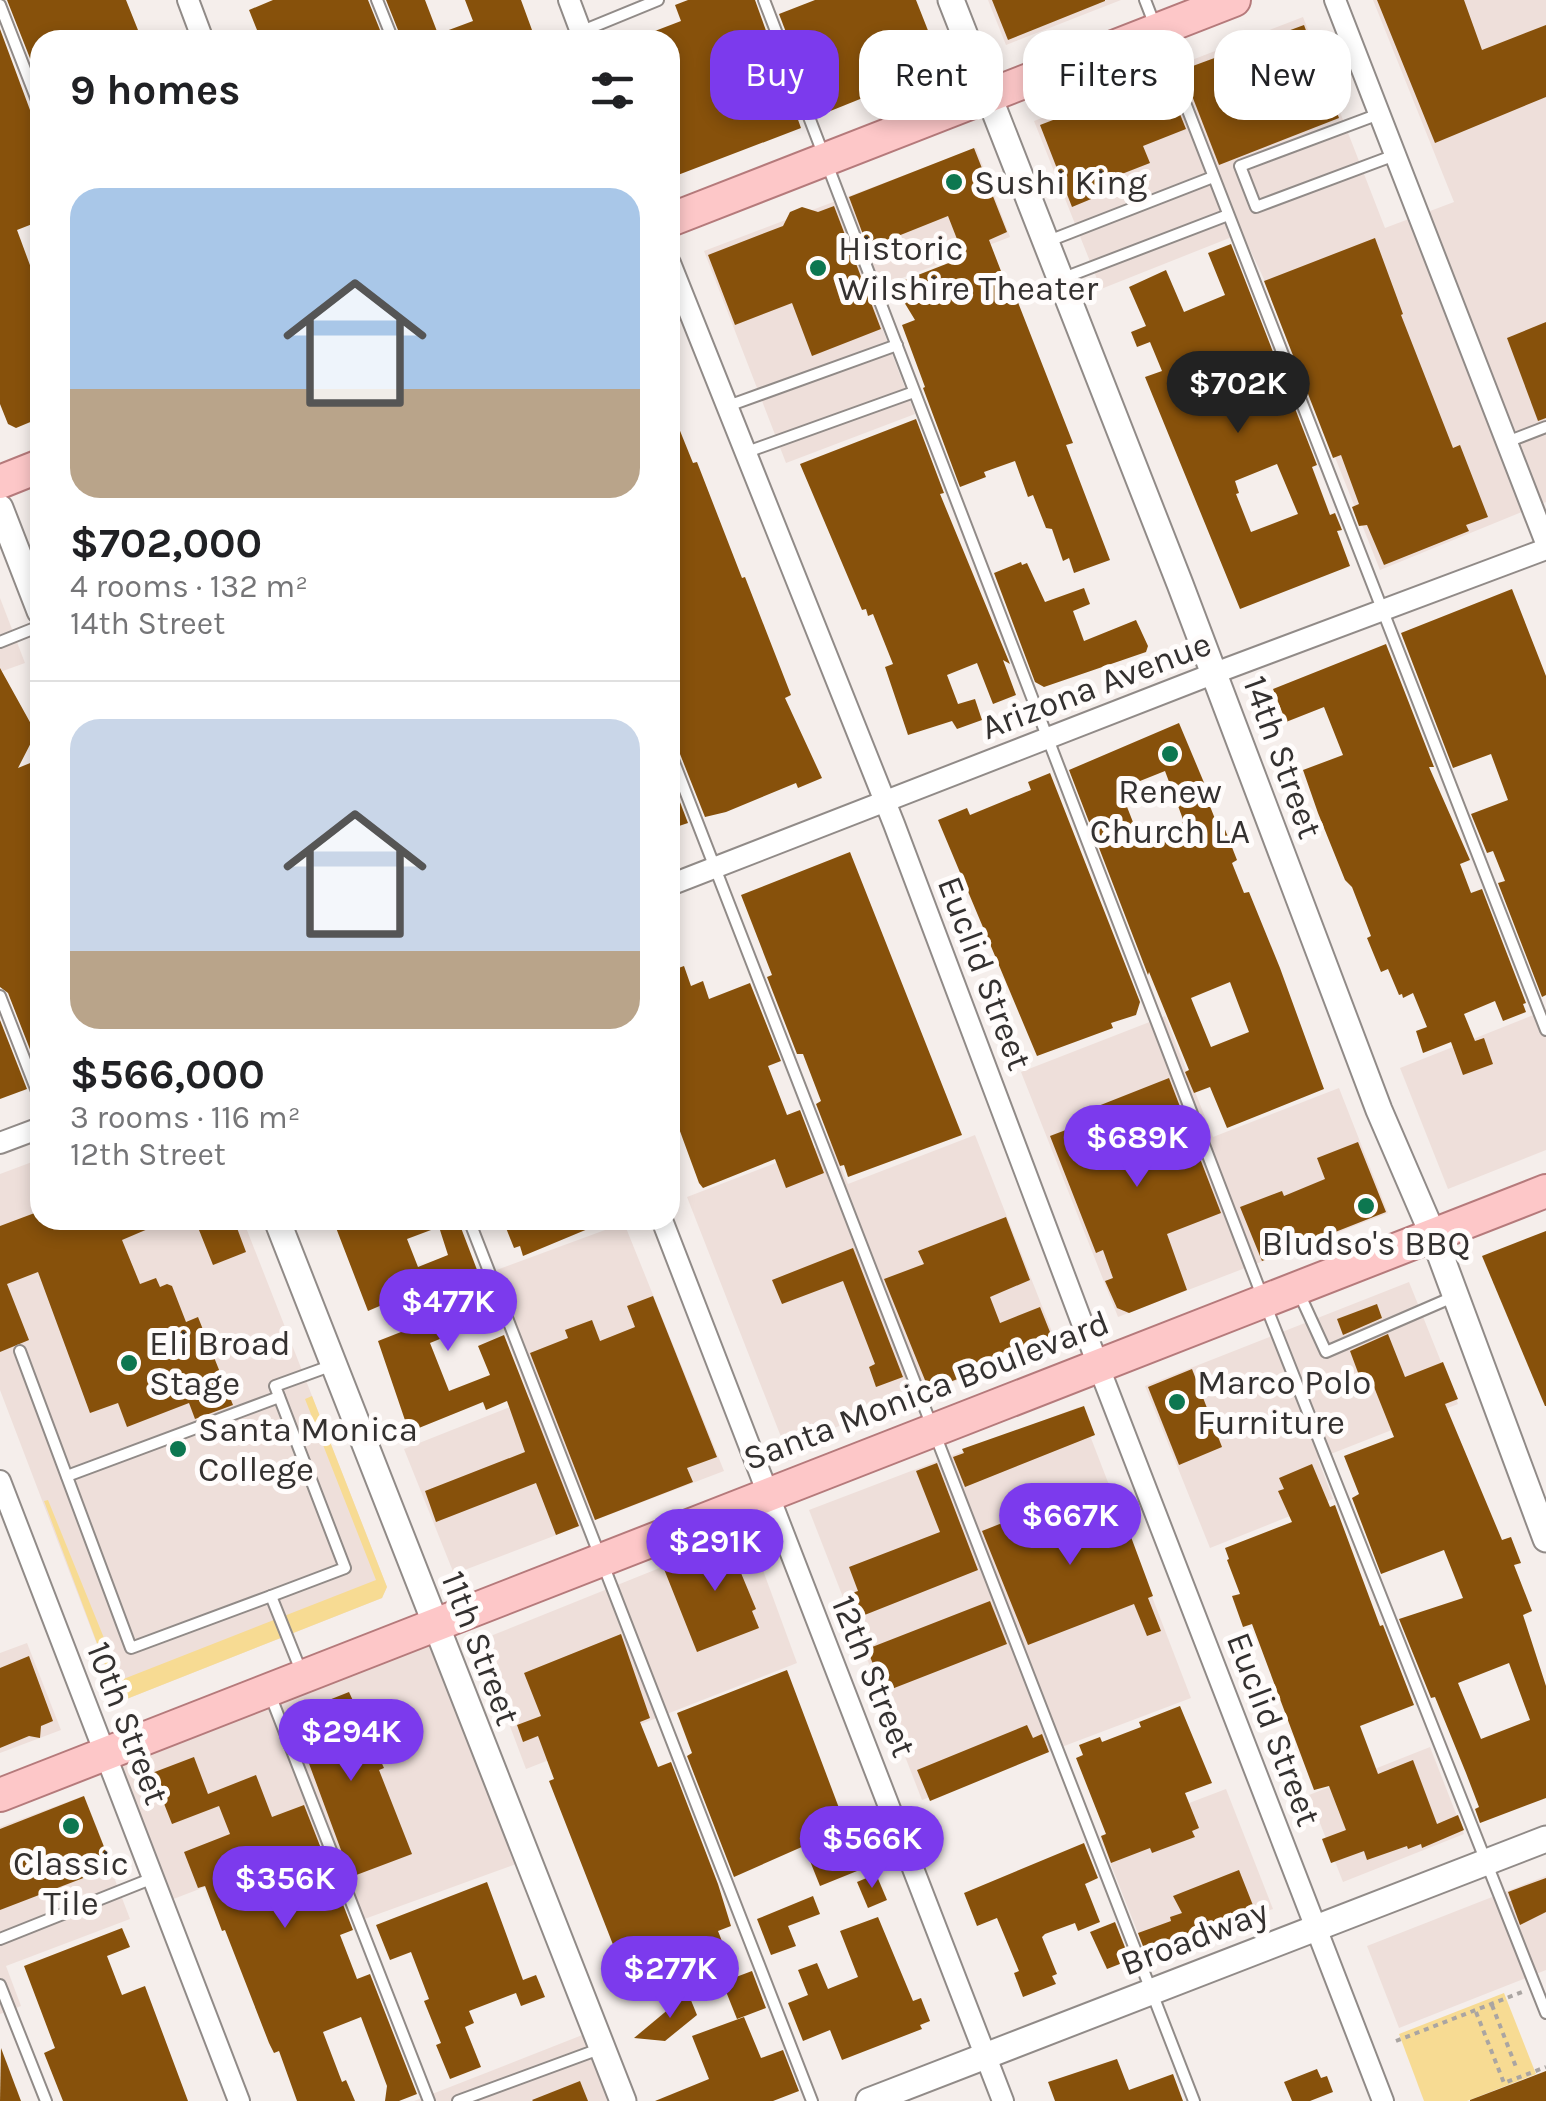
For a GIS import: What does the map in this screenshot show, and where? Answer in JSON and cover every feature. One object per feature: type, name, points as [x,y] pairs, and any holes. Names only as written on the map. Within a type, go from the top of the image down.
[{"type":"main road","points":[[1003,88],[1150,15],[1234,0]]},
{"type":"main road","points":[[680,216],[926,120]]},
{"type":"main road","points":[[0,482],[30,470]]},
{"type":"main road","name":"Santa Monica Boulevard","points":[[0,1794],[1546,1191]]},
{"type":"street","points":[[188,0],[199,30]]},
{"type":"street","points":[[568,0],[580,30]]},
{"type":"street","name":"14th Street","points":[[951,0],[963,30]]},
{"type":"street","points":[[1335,0],[1546,546]]},
{"type":"street","name":"14th Street","points":[[997,120],[1215,673],[1372,1091],[1433,1235],[1546,1539]]},
{"type":"street","name":"Euclid Street","points":[[680,288],[886,802],[1098,1366],[1383,2101]]},
{"type":"street","points":[[0,508],[30,586]]},
{"type":"street","name":"Arizona Avenue","points":[[680,881],[1546,546]]},
{"type":"street","points":[[0,1143],[30,1132]]},
{"type":"street","name":"11th Street","points":[[281,1230],[623,2101]]},
{"type":"street","name":"12th Street","points":[[666,1230],[1003,2101]]},
{"type":"street","name":"10th Street","points":[[0,1481],[239,2101]]},
{"type":"street","name":"Broadway","points":[[869,2101],[1546,1839]]},
{"type":"lane","points":[[377,0],[389,30]]},
{"type":"lane","points":[[595,30],[658,0]]},
{"type":"lane","points":[[764,0],[1264,1301],[1546,2014]]},
{"type":"lane","points":[[0,5],[30,82]]},
{"type":"lane","points":[[1150,15],[1546,1030]]},
{"type":"lane","points":[[1379,114],[1240,166],[1256,207],[1395,155]]},
{"type":"lane","points":[[1045,243],[1213,177]]},
{"type":"lane","points":[[1060,280],[1228,215]]},
{"type":"lane","points":[[727,407],[897,344]]},
{"type":"lane","points":[[747,452],[914,392]]},
{"type":"lane","points":[[1507,442],[1546,426]]},
{"type":"lane","points":[[0,642],[30,630]]},
{"type":"lane","points":[[680,778],[1194,2101]]},
{"type":"lane","points":[[0,996],[30,1073]]},
{"type":"lane","points":[[473,1230],[812,2101]]},
{"type":"lane","points":[[1297,1288],[1326,1352],[1456,1296]]},
{"type":"lane","points":[[20,1351],[131,1648],[345,1568],[275,1386],[335,1365]]},
{"type":"lane","points":[[67,1476],[279,1398]]},
{"type":"lane","points":[[271,1596],[303,1677]]},
{"type":"lane","points":[[269,1690],[429,2101]]},
{"type":"lane","points":[[0,1939],[153,1878]]},
{"type":"lane","points":[[0,1986],[46,2101]]},
{"type":"lane","points":[[458,2101],[602,2048]]},
{"type":"path","points":[[1396,2041],[1536,1986]]},
{"type":"path","points":[[1492,2005],[1516,2067]]},
{"type":"path","points":[[1476,2012],[1504,2084],[1546,2067]]},
{"type":"shaded area","points":[[988,0],[1121,0],[1044,30],[1023,30],[1023,38],[1006,45]]},
{"type":"shaded area","points":[[1373,0],[1546,0],[1546,502],[1380,570],[1242,233],[1101,289],[1034,121],[1194,120],[1194,59],[1214,51],[1214,120],[1343,120],[1385,228],[1454,202]]},
{"type":"shaded area","points":[[1303,17],[1308,30],[1269,30]]},
{"type":"shaded area","points":[[976,148],[1010,237],[868,291],[915,414],[786,463],[704,251]]},
{"type":"shaded area","points":[[0,598],[25,663],[0,672]]},
{"type":"shaded area","points":[[1546,1010],[1546,1150],[1448,1189],[1400,1068]]},
{"type":"shaded area","points":[[1165,1016],[1213,1137],[1339,1088],[1388,1213],[1118,1317],[1021,1072]]},
{"type":"shaded area","points":[[975,1135],[1056,1342],[785,1447],[687,1197],[831,1142],[848,1184]]},
{"type":"shaded area","name":"Santa Monica College","points":[[30,1163],[30,1230],[247,1230],[387,1587],[382,1598],[119,1702],[0,1390],[0,1174]]},
{"type":"shaded area","points":[[605,1230],[627,1230],[724,1471],[454,1574],[404,1449],[530,1399],[483,1275]]},
{"type":"shaded area","points":[[1409,1282],[1458,1404],[1318,1459],[1333,1499],[1210,1548],[1145,1386]]},
{"type":"shaded area","points":[[312,1396],[387,1587],[382,1598],[119,1702],[44,1501],[48,1500],[121,1680],[376,1580],[305,1399]]},
{"type":"shaded area","points":[[1079,1407],[1191,1698],[922,1800],[809,1510]]},
{"type":"shaded area","points":[[749,1532],[797,1663],[526,1769],[478,1641]]},
{"type":"shaded area","points":[[435,1624],[527,1860],[359,1921],[327,1840],[163,1903],[105,1754]]},
{"type":"shaded area","points":[[27,1643],[61,1730],[0,1753],[0,1653]]},
{"type":"shaded area","points":[[1430,1747],[1464,1834],[1343,1882],[1309,1795]]},
{"type":"shaded area","points":[[1226,1789],[1273,1909],[1147,1956],[1100,1837]]},
{"type":"shaded area","points":[[83,1796],[130,1919],[6,1966],[21,2006],[0,2014],[0,1827]]},
{"type":"shaded area","points":[[1546,1876],[1546,1970],[1399,2028],[1367,1946]]},
{"type":"shaded area","points":[[1504,1993],[1536,2074],[1467,2101],[1424,2101],[1399,2034]]},
{"type":"shaded area","points":[[595,2030],[623,2101],[414,2101],[427,2096]]},
{"type":"building","points":[[7,0],[126,0],[138,30],[30,30],[30,58]]},
{"type":"building","points":[[273,0],[368,0],[380,30],[257,30],[249,10]]},
{"type":"building","points":[[386,0],[425,0],[436,30],[398,30]]},
{"type":"building","points":[[465,0],[521,0],[532,30],[449,30],[473,21]]},
{"type":"building","points":[[688,0],[755,0],[766,30],[710,30],[710,120],[798,120],[801,128],[680,174],[680,30],[658,30],[681,21],[675,5]]},
{"type":"building","points":[[815,0],[916,0],[928,30],[859,30],[859,99],[839,108],[839,30],[785,30],[779,14]]},
{"type":"building","points":[[992,0],[1105,0],[1033,30],[1023,30],[1023,34],[1008,40]]},
{"type":"building","points":[[1377,0],[1464,0],[1482,50],[1546,25],[1546,97],[1435,143]]},
{"type":"building","points":[[0,29],[30,110],[30,225],[17,230],[30,265],[30,422],[16,428],[8,424],[0,404]]},
{"type":"building","points":[[1214,58],[1214,120],[1334,120],[1219,165],[1194,101],[1194,66]]},
{"type":"building","points":[[1053,120],[1182,120],[1186,129],[1143,146],[1150,163],[1091,186],[1096,197],[1072,207],[1040,125]]},
{"type":"building","points":[[974,148],[1007,232],[989,240],[1006,284],[1010,282],[1073,443],[1066,445],[1110,560],[1074,573],[1069,558],[1063,561],[1052,529],[1046,528],[1033,495],[1028,497],[1015,461],[984,472],[986,477],[960,487],[923,388],[902,325],[915,320],[901,297],[900,282],[964,257],[948,216],[868,248],[849,197]]},
{"type":"building","name":"Historic Wilshire Theater","points":[[834,206],[881,329],[812,356],[792,303],[735,325],[708,255],[783,226],[790,212],[802,207],[818,212]]},
{"type":"building","points":[[1375,238],[1453,448],[1460,445],[1488,517],[1466,525],[1469,531],[1384,565],[1367,525],[1359,526],[1352,507],[1359,504],[1341,455],[1333,458],[1264,281]]},
{"type":"building","points":[[1231,244],[1317,465],[1312,467],[1330,515],[1335,513],[1342,530],[1337,531],[1350,566],[1240,609],[1145,377],[1162,371],[1150,342],[1137,347],[1131,332],[1146,326],[1129,287],[1166,270],[1184,312],[1225,295],[1208,253]],"holes":[[[1277,464],[1298,514],[1251,532],[1235,481]]]},
{"type":"building","points":[[1546,322],[1546,418],[1538,421],[1507,338]]},
{"type":"building","points":[[916,419],[944,493],[940,494],[1010,664],[1003,660],[1016,695],[993,704],[977,663],[947,675],[958,704],[975,699],[982,720],[957,729],[952,721],[908,735],[885,667],[893,664],[873,614],[868,616],[866,609],[862,610],[800,464]]},
{"type":"building","points":[[680,431],[693,463],[697,462],[742,578],[745,577],[791,695],[785,698],[822,778],[798,788],[796,783],[705,817],[680,754]]},
{"type":"building","points":[[1027,563],[1045,602],[1084,588],[1090,604],[1073,611],[1084,641],[1136,620],[1148,646],[1146,652],[1044,687],[1035,682],[994,573]]},
{"type":"building","points":[[1512,589],[1546,676],[1546,995],[1542,997],[1498,883],[1505,881],[1493,851],[1487,853],[1471,814],[1508,800],[1491,754],[1453,768],[1401,633]]},
{"type":"building","points":[[1386,644],[1434,767],[1429,767],[1470,860],[1460,864],[1471,893],[1482,889],[1526,1003],[1526,1012],[1503,1021],[1495,1001],[1464,1014],[1475,1041],[1484,1038],[1493,1064],[1463,1075],[1451,1042],[1423,1053],[1416,1031],[1427,1027],[1413,993],[1403,998],[1388,969],[1381,972],[1352,887],[1345,880],[1318,813],[1303,770],[1343,755],[1324,707],[1286,722],[1273,689]]},
{"type":"building","points":[[0,668],[30,722],[30,745],[18,768],[30,763],[30,1049],[8,993],[0,987]]},
{"type":"building","points":[[1179,723],[1219,829],[1224,827],[1237,860],[1232,863],[1244,893],[1249,892],[1280,968],[1324,1089],[1227,1128],[1210,1087],[1194,1093],[1185,1072],[1189,1070],[1069,770]],"holes":[[[1165,771],[1184,822],[1140,840],[1120,789]],[[1230,982],[1249,1032],[1211,1047],[1191,998]]]},
{"type":"building","points":[[1050,773],[1140,1002],[1136,1015],[1111,1023],[1113,1028],[1037,1056],[938,820],[967,808],[970,815],[1031,790],[1028,782]]},
{"type":"building","points":[[680,802],[688,823],[680,826]]},
{"type":"building","points":[[850,852],[962,1135],[848,1177],[816,1104],[821,1101],[803,1054],[797,1054],[767,977],[772,975],[741,895]]},
{"type":"building","points":[[684,966],[691,986],[703,981],[709,999],[750,983],[781,1061],[768,1066],[787,1115],[800,1110],[824,1173],[786,1188],[775,1159],[703,1188],[699,1183],[680,1131],[680,967]]},
{"type":"building","points":[[0,1020],[27,1089],[0,1099]]},
{"type":"building","points":[[1169,1078],[1221,1213],[1167,1234],[1187,1290],[1129,1313],[1117,1308],[1105,1281],[1113,1278],[1103,1250],[1096,1253],[1050,1136],[1092,1120],[1088,1110]]},
{"type":"building","points":[[1358,1142],[1386,1212],[1262,1261],[1240,1207],[1282,1191],[1284,1196],[1325,1179],[1317,1158]]},
{"type":"building","points":[[30,1215],[30,1230],[146,1230],[122,1240],[140,1284],[156,1278],[160,1287],[172,1286],[186,1322],[198,1317],[233,1405],[195,1419],[189,1403],[127,1427],[118,1403],[90,1413],[38,1272],[7,1284],[29,1340],[0,1352],[0,1226]]},
{"type":"building","points":[[1006,1217],[1030,1280],[990,1297],[1000,1323],[1040,1307],[1054,1342],[929,1390],[884,1279],[924,1264],[918,1251]]},
{"type":"building","points":[[199,1230],[238,1230],[246,1252],[213,1265]]},
{"type":"building","points":[[337,1230],[431,1230],[407,1239],[418,1267],[448,1255],[440,1230],[462,1230],[479,1275],[468,1280],[484,1321],[430,1343],[449,1391],[490,1375],[478,1346],[504,1335],[579,1526],[556,1535],[536,1483],[436,1522],[425,1491],[525,1452],[507,1401],[486,1410],[483,1402],[409,1432],[378,1341],[401,1332],[389,1302],[368,1311]]},
{"type":"building","points":[[507,1230],[585,1230],[523,1256],[520,1246],[514,1248]]},
{"type":"building","points":[[1546,1231],[1546,1406],[1545,1406],[1482,1256]]},
{"type":"building","points":[[853,1248],[903,1377],[876,1387],[869,1367],[875,1364],[843,1281],[782,1304],[772,1280]]},
{"type":"building","points":[[653,1296],[717,1457],[687,1468],[693,1482],[595,1520],[530,1353],[568,1338],[565,1330],[592,1320],[600,1341],[635,1327],[627,1306]]},
{"type":"building","points":[[1377,1304],[1382,1318],[1343,1335],[1337,1319]]},
{"type":"building","points":[[1388,1334],[1405,1377],[1443,1362],[1458,1399],[1445,1404],[1502,1540],[1511,1537],[1521,1563],[1514,1565],[1532,1611],[1523,1615],[1546,1686],[1546,1798],[1480,1823],[1475,1809],[1479,1807],[1466,1773],[1399,1619],[1463,1598],[1444,1550],[1381,1574],[1352,1498],[1359,1494],[1344,1456],[1394,1437],[1372,1382],[1363,1386],[1350,1351]],"holes":[[[1509,1663],[1530,1720],[1481,1739],[1458,1683]]]},
{"type":"building","points":[[1192,1369],[1222,1447],[1179,1465],[1148,1387]]},
{"type":"building","points":[[1084,1406],[1095,1435],[965,1487],[953,1457],[964,1453],[962,1449]]},
{"type":"building","points":[[937,1463],[978,1570],[852,1620],[843,1596],[858,1591],[849,1567],[940,1532],[916,1471]]},
{"type":"building","points":[[1312,1464],[1330,1507],[1335,1505],[1414,1705],[1360,1726],[1378,1774],[1413,1760],[1437,1824],[1458,1815],[1464,1830],[1422,1848],[1421,1844],[1408,1849],[1407,1846],[1367,1860],[1364,1851],[1331,1863],[1322,1839],[1346,1830],[1329,1786],[1314,1790],[1252,1624],[1243,1627],[1232,1596],[1240,1594],[1225,1548],[1292,1522],[1278,1491],[1284,1489],[1279,1478]]},
{"type":"building","points":[[1095,1498],[1099,1509],[1118,1502],[1153,1596],[1148,1598],[1161,1631],[1147,1636],[1134,1604],[1028,1645],[982,1531],[1050,1504],[1053,1514]]},
{"type":"building","points":[[747,1538],[759,1566],[741,1573],[756,1609],[752,1611],[759,1628],[697,1652],[664,1569]]},
{"type":"building","points":[[990,1601],[1007,1644],[884,1692],[867,1649]]},
{"type":"building","points":[[621,1634],[650,1718],[640,1722],[658,1767],[671,1762],[718,1884],[731,1926],[718,1931],[736,1977],[752,1971],[766,2008],[737,2019],[717,1969],[725,1963],[650,1993],[635,1954],[619,1960],[549,1781],[554,1779],[538,1736],[523,1742],[517,1725],[541,1716],[524,1673]]},
{"type":"building","points":[[29,1656],[53,1721],[41,1726],[40,1738],[29,1736],[0,1748],[0,1668]]},
{"type":"building","points":[[787,1670],[862,1869],[820,1886],[804,1846],[734,1877],[687,1756],[692,1753],[677,1713]]},
{"type":"building","points":[[349,1692],[384,1768],[379,1770],[412,1854],[351,1877],[291,1715]]},
{"type":"building","points":[[1180,1706],[1212,1783],[1185,1793],[1199,1828],[1192,1831],[1195,1837],[1111,1863],[1101,1836],[1106,1834],[1076,1758],[1083,1755],[1079,1745],[1100,1737],[1102,1742],[1141,1727],[1139,1722]]},
{"type":"building","points":[[1027,1725],[1033,1738],[1042,1734],[1049,1752],[930,1801],[917,1770]]},
{"type":"building","points":[[194,1757],[208,1794],[256,1775],[272,1817],[304,1805],[353,1930],[340,1935],[357,1979],[370,1974],[417,2094],[385,2101],[387,2086],[361,2017],[323,2032],[342,2082],[346,2080],[355,2101],[297,2101],[279,2051],[274,2053],[269,2043],[225,1930],[222,1931],[205,1886],[198,1888],[184,1852],[230,1834],[219,1806],[172,1824],[152,1773]],"holes":[[[304,1847],[324,1896],[277,1912],[258,1865]]]},
{"type":"building","points":[[84,1796],[112,1867],[0,1910],[0,1829]]},
{"type":"building","points":[[1084,1843],[1098,1878],[1085,1884],[1100,1922],[1078,1931],[1075,1923],[1045,1934],[1042,1937],[1057,1974],[1052,1976],[1056,1984],[1023,1997],[1014,1973],[1019,1971],[997,1918],[977,1926],[964,1893]]},
{"type":"building","points":[[1239,1870],[1256,1913],[1146,1954],[1138,1933],[1182,1913],[1173,1896]]},
{"type":"building","points":[[876,1874],[887,1900],[868,1908],[857,1882]]},
{"type":"building","points":[[1546,1878],[1546,1912],[1520,1925],[1508,1892]]},
{"type":"building","points":[[487,1882],[523,1980],[536,1975],[545,1997],[521,2006],[516,1993],[469,2011],[474,2023],[465,2027],[481,2067],[450,2079],[424,2001],[429,1999],[411,1952],[390,1960],[376,1925]]},
{"type":"building","points":[[813,1896],[820,1914],[788,1926],[796,1946],[771,1955],[757,1919]]},
{"type":"building","points":[[878,1917],[913,2001],[921,1998],[930,2021],[920,2025],[922,2029],[842,2060],[830,2030],[803,2041],[788,2003],[808,1995],[798,1970],[817,1963],[828,1989],[858,1977],[840,1931]]},
{"type":"building","points":[[1115,1922],[1130,1960],[1107,1969],[1090,1932]]},
{"type":"building","points":[[122,1928],[130,1947],[107,1956],[122,1995],[145,1986],[188,2101],[63,2101],[44,2053],[55,2048],[24,1966]]},
{"type":"building","points":[[688,1993],[697,2015],[665,2041],[634,2038]]},
{"type":"building","points":[[744,2017],[761,2058],[783,2050],[799,2091],[773,2101],[655,2101],[709,2079],[692,2036]]},
{"type":"building","points":[[1,2048],[21,2101],[0,2101]]},
{"type":"building","points":[[1117,2059],[1129,2090],[1173,2074],[1183,2101],[1055,2101],[1048,2082]]},
{"type":"building","points":[[1317,2069],[1321,2078],[1327,2076],[1333,2092],[1310,2101],[1292,2101],[1284,2082]]},
{"type":"building","points":[[1546,2071],[1546,2101],[1470,2101],[1470,2100]]},
{"type":"building","points":[[580,2081],[588,2101],[532,2100]]},
{"type":"place","name":"Sushi King","points":[[954,182]]},
{"type":"place","name":"Historic Wilshire Theater","points":[[818,268]]},
{"type":"place","name":"Renew Church LA","points":[[1170,754]]},
{"type":"place","name":"Bludso's BBQ","points":[[1366,1206]]},
{"type":"place","name":"Eli Broad Stage","points":[[129,1363]]},
{"type":"place","name":"Marco Polo Furniture","points":[[1177,1402]]},
{"type":"place","name":"Santa Monica College","points":[[178,1449]]},
{"type":"place","name":"Classic Tile","points":[[71,1826]]}]
